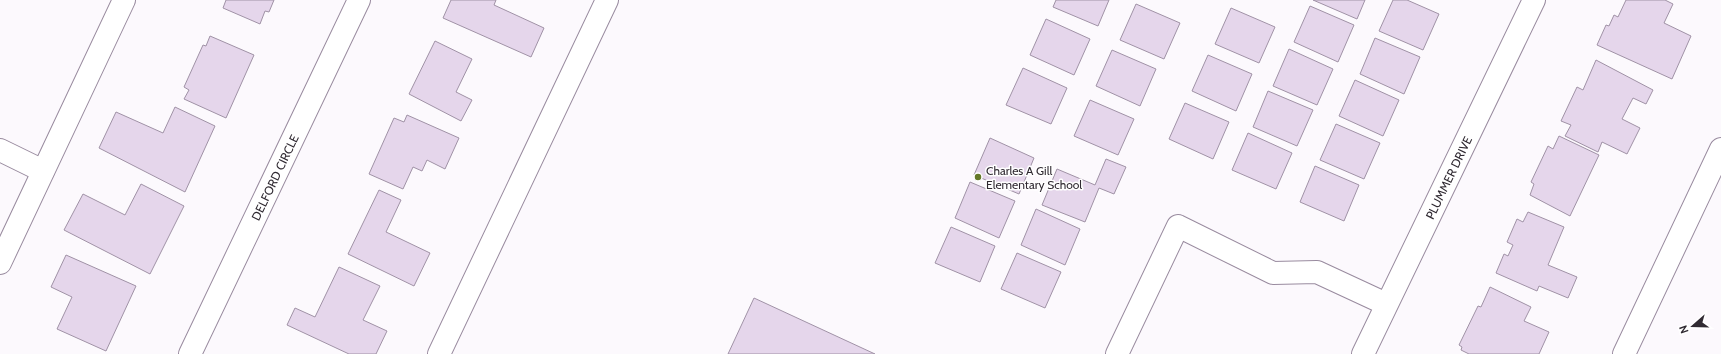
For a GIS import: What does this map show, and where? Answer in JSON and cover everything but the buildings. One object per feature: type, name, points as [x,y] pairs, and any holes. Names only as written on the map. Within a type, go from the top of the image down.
[{"type":"street","points":[[0,263],[124,0]]},
{"type":"street","name":"DELFORD CIRCLE","points":[[190,354],[358,0]]},
{"type":"street","points":[[439,354],[606,0]]},
{"type":"street","name":"PLUMMER DRIVE","points":[[1363,354],[1534,0]]},
{"type":"street","points":[[1624,354],[1721,149]]},
{"type":"street","points":[[0,150],[43,171]]},
{"type":"street","points":[[1117,354],[1178,226],[1273,273],[1317,272],[1386,304]]},
{"type":"place","name":"Charles A Gill Elementary School","points":[[978,177]]}]
